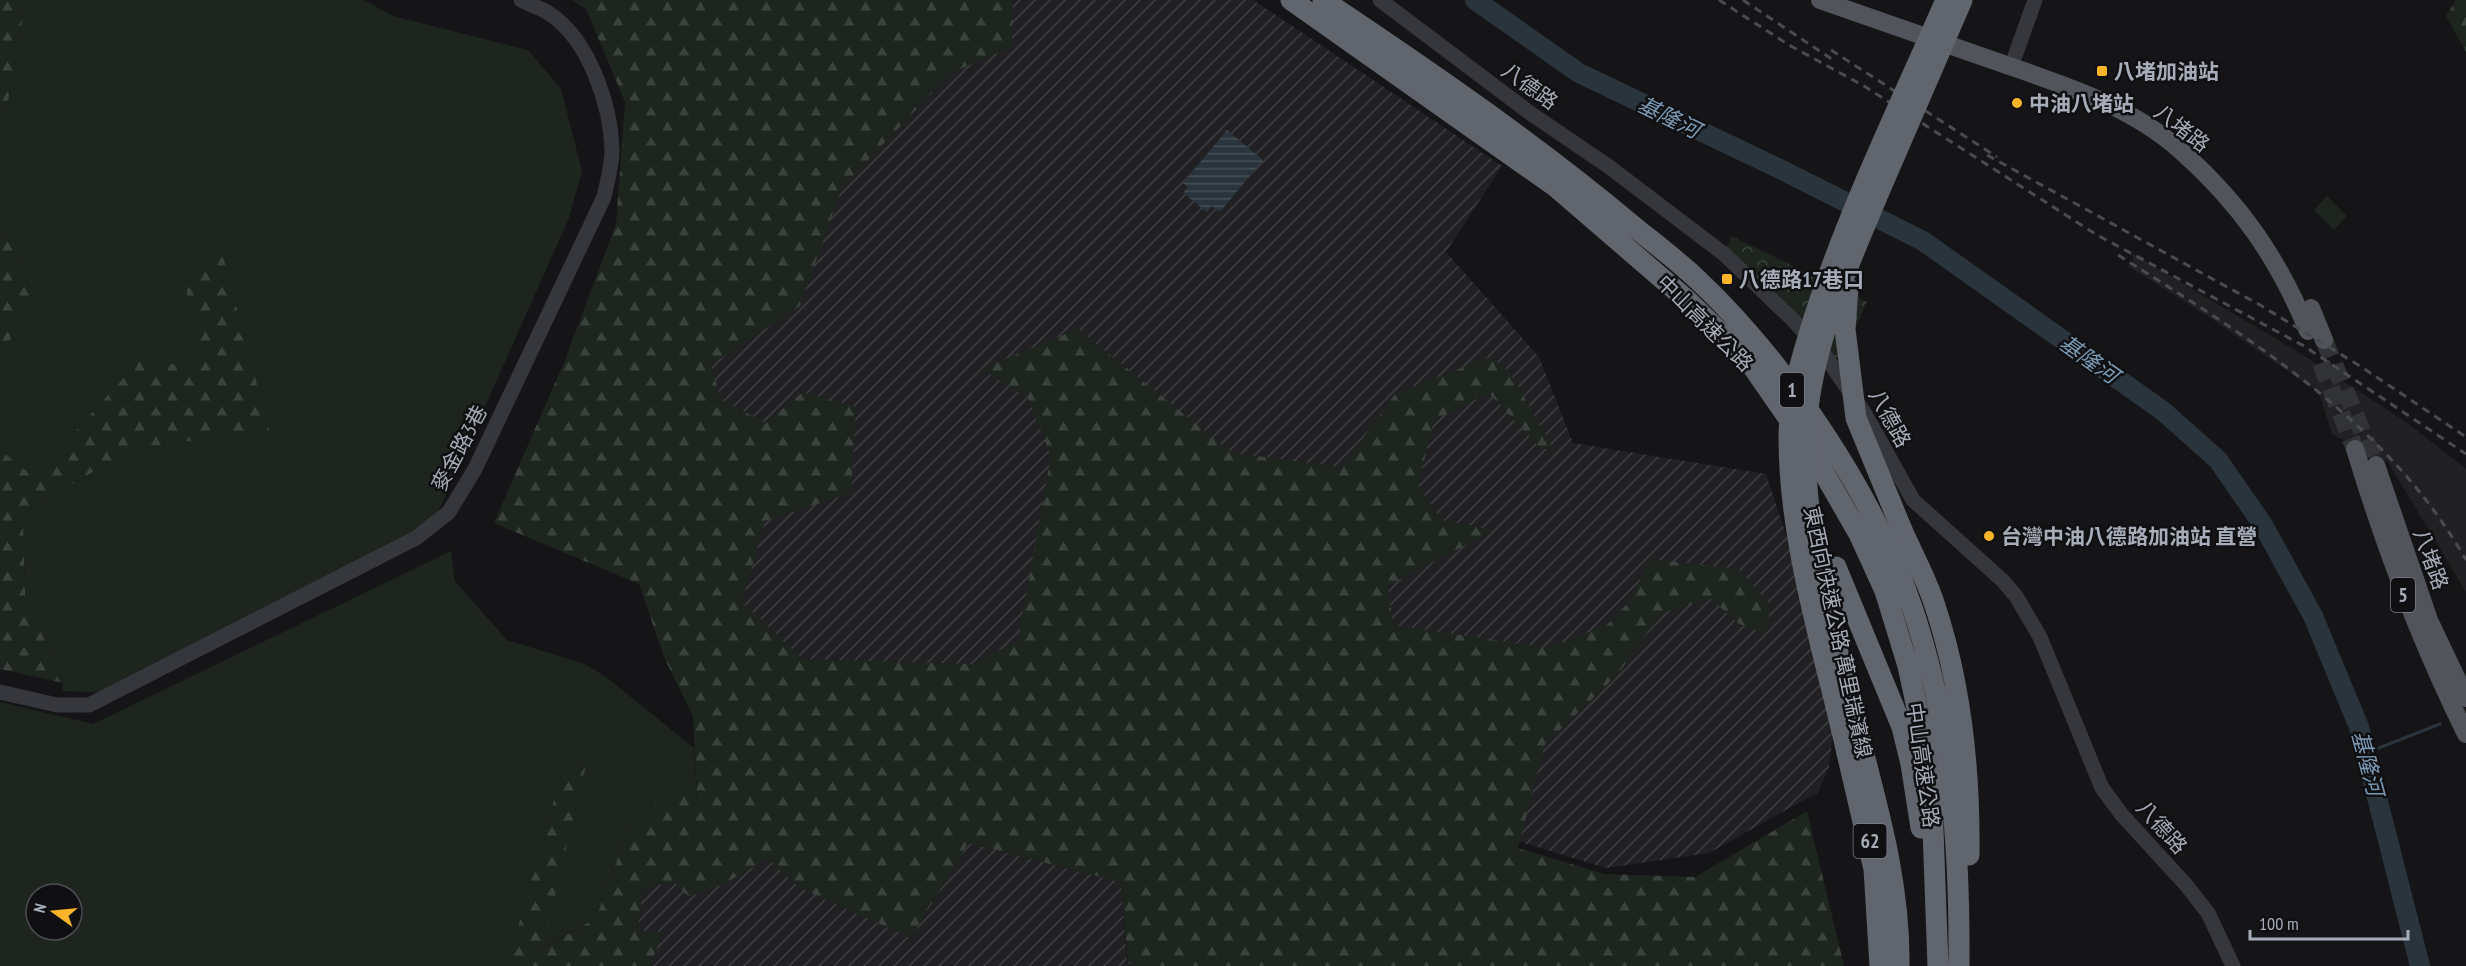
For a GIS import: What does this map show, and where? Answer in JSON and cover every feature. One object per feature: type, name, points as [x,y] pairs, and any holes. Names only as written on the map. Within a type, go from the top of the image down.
[{"type":"highway","name":"中山高速公路","points":[[1291,0],[1556,187],[1687,300],[1748,360],[1812,452],[1859,534],[1881,581],[1908,666],[1922,731],[1932,802],[1938,966]]},
{"type":"highway","name":"中山高速公路","points":[[1323,0],[1562,167],[1698,280],[1764,351],[1837,456],[1891,556],[1912,607],[1934,685],[1948,773],[1958,874],[1960,966]]},
{"type":"highway","name":"東西向快速公路 萬里瑞濱線","points":[[1855,752],[1795,523],[1789,436],[1792,402],[1800,362],[1832,261],[1946,0]]},
{"type":"highway","points":[[1934,966],[1922,838],[1909,755],[1902,727],[1836,567],[1804,509],[1798,490],[1795,443],[1797,405],[1814,328],[1955,0]]},
{"type":"highway","name":"東西向快速公路 萬里瑞濱線","points":[[1899,966],[1869,836],[1817,556],[1809,504],[1806,429],[1816,369],[1843,277],[1962,0]]},
{"type":"highway","points":[[1960,966],[1967,946],[1969,808],[1966,762],[1955,678],[1935,604],[1856,418],[1845,329],[1850,278],[1969,0]]},
{"type":"highway","name":"東西向快速公路 萬里瑞濱線","points":[[1880,966],[1889,927]]},
{"type":"main road","name":"八堵路","points":[[1820,0],[2086,93],[2146,126],[2179,149],[2227,197],[2253,228],[2273,256],[2291,289],[2308,331]]},
{"type":"main road","name":"八堵路","points":[[1856,0],[2091,82],[2152,116],[2187,140],[2236,189],[2283,250],[2301,284],[2324,340]]},
{"type":"main road","name":"八堵路","points":[[2355,449],[2405,601],[2466,734]]},
{"type":"main road","name":"八堵路","points":[[2376,465],[2429,620],[2466,698]]},
{"type":"street","name":"麥金路3巷","points":[[0,692],[57,705],[89,705],[416,538],[449,512],[475,469],[604,197],[612,152],[606,111],[593,74],[576,38],[551,14],[521,0]]},
{"type":"street","name":"八德路","points":[[1380,0],[1530,113],[1608,166],[1724,254],[1792,319],[1824,354],[1865,414],[1913,500],[2002,580],[2016,596],[2040,637],[2102,788],[2122,815],[2187,886],[2208,913],[2233,966]]},
{"type":"street","points":[[2015,56],[2035,0]]},
{"type":"shaded area","points":[[961,0],[1253,0],[1502,166],[1446,252],[1539,357],[1573,443],[1766,474],[1790,547],[1833,734],[1829,767],[1818,792],[1709,853],[1606,868],[1501,836],[796,687],[683,558],[706,269]]},
{"type":"shaded area","points":[[1227,130],[1263,160],[1220,212],[1212,206],[1207,212],[1183,193],[1188,187],[1183,183]]},
{"type":"shaded area","points":[[2132,253],[2308,358],[2409,424],[2466,469],[2466,592],[2388,462],[2332,434],[2319,393],[2206,315],[2126,265],[2133,265]]},
{"type":"shaded area","points":[[968,843],[1121,882],[1127,963],[1135,966],[650,966],[662,932],[637,931],[643,890],[673,880],[724,884],[767,859],[911,938]]},
{"type":"green space","points":[[0,0],[26,0],[0,147]]},
{"type":"green space","points":[[26,0],[364,0],[393,16],[528,50],[561,89],[582,171],[569,218],[434,521],[106,693],[62,691],[63,683],[25,594],[23,513],[132,449],[269,429],[199,343],[203,367],[139,362],[33,478],[0,450],[0,361],[33,293],[0,224],[0,147]]},
{"type":"green space","points":[[572,0],[1013,0],[1012,47],[951,73],[842,187],[800,306],[711,365],[721,400],[766,423],[803,392],[856,407],[851,493],[765,521],[742,602],[803,659],[975,664],[1018,640],[1051,456],[1028,398],[981,369],[1078,329],[1232,453],[1342,467],[1396,393],[1490,357],[1509,371],[1556,453],[1539,447],[1489,393],[1434,420],[1418,486],[1442,520],[1494,530],[1388,586],[1393,625],[1548,648],[1607,625],[1630,601],[1650,559],[1738,569],[1771,606],[1765,634],[1739,624],[1711,599],[1661,613],[1618,674],[1545,744],[1518,848],[1604,874],[1695,877],[1807,811],[1844,966],[1135,966],[1128,963],[1121,882],[968,843],[911,938],[800,888],[767,859],[724,884],[689,897],[673,881],[643,890],[637,930],[663,932],[650,966],[507,966],[563,768],[586,765],[542,949],[596,918],[628,830],[670,791],[697,800],[693,716],[664,657],[639,584],[494,523],[565,360],[616,224],[625,102],[586,9]]},
{"type":"green space","points":[[2456,0],[2466,0],[2466,52],[2446,16]]},
{"type":"green space","points":[[2327,196],[2347,216],[2334,230],[2314,210]]},
{"type":"green space","points":[[0,224],[33,293],[0,361]]},
{"type":"green space","points":[[1732,236],[1867,302],[1852,336],[1832,365],[1726,248]]},
{"type":"green space","points":[[220,245],[269,430],[132,449],[23,513],[25,594],[63,683],[0,669],[0,450],[34,477],[139,361],[203,367],[184,279]]},
{"type":"green space","points":[[451,551],[455,581],[507,640],[585,664],[606,677],[694,748],[697,801],[628,830],[596,918],[541,949],[586,765],[563,768],[507,966],[0,966],[0,702],[93,724]]},
{"type":"waterway","name":"基隆河","points":[[1475,0],[1579,73],[1782,170],[1923,241],[2163,411],[2218,460],[2263,525],[2313,616],[2359,727],[2420,966]]},
{"type":"waterway","points":[[2366,753],[2440,724]]},
{"type":"tunnel","points":[[2324,340],[2376,465]]},
{"type":"tunnel","points":[[2321,363],[2355,449]]},
{"type":"railway","points":[[1719,0],[1789,45],[1864,86],[2097,235],[2304,346],[2466,454]]},
{"type":"railway","points":[[1743,0],[1836,62]]},
{"type":"railway","points":[[1831,50],[1997,157]]},
{"type":"railway","points":[[1987,155],[2260,305],[2360,366],[2466,437]]},
{"type":"railway","points":[[2118,255],[2265,351],[2312,386],[2356,424],[2397,466],[2434,511],[2466,560]]},
{"type":"place","name":"八堵加油站","points":[[2102,71]]},
{"type":"place","name":"中油八堵站","points":[[2017,103]]},
{"type":"place","name":"八德路17巷口","points":[[1727,279]]},
{"type":"place","name":"台灣中油八德路加油站 直營","points":[[1989,536]]}]
